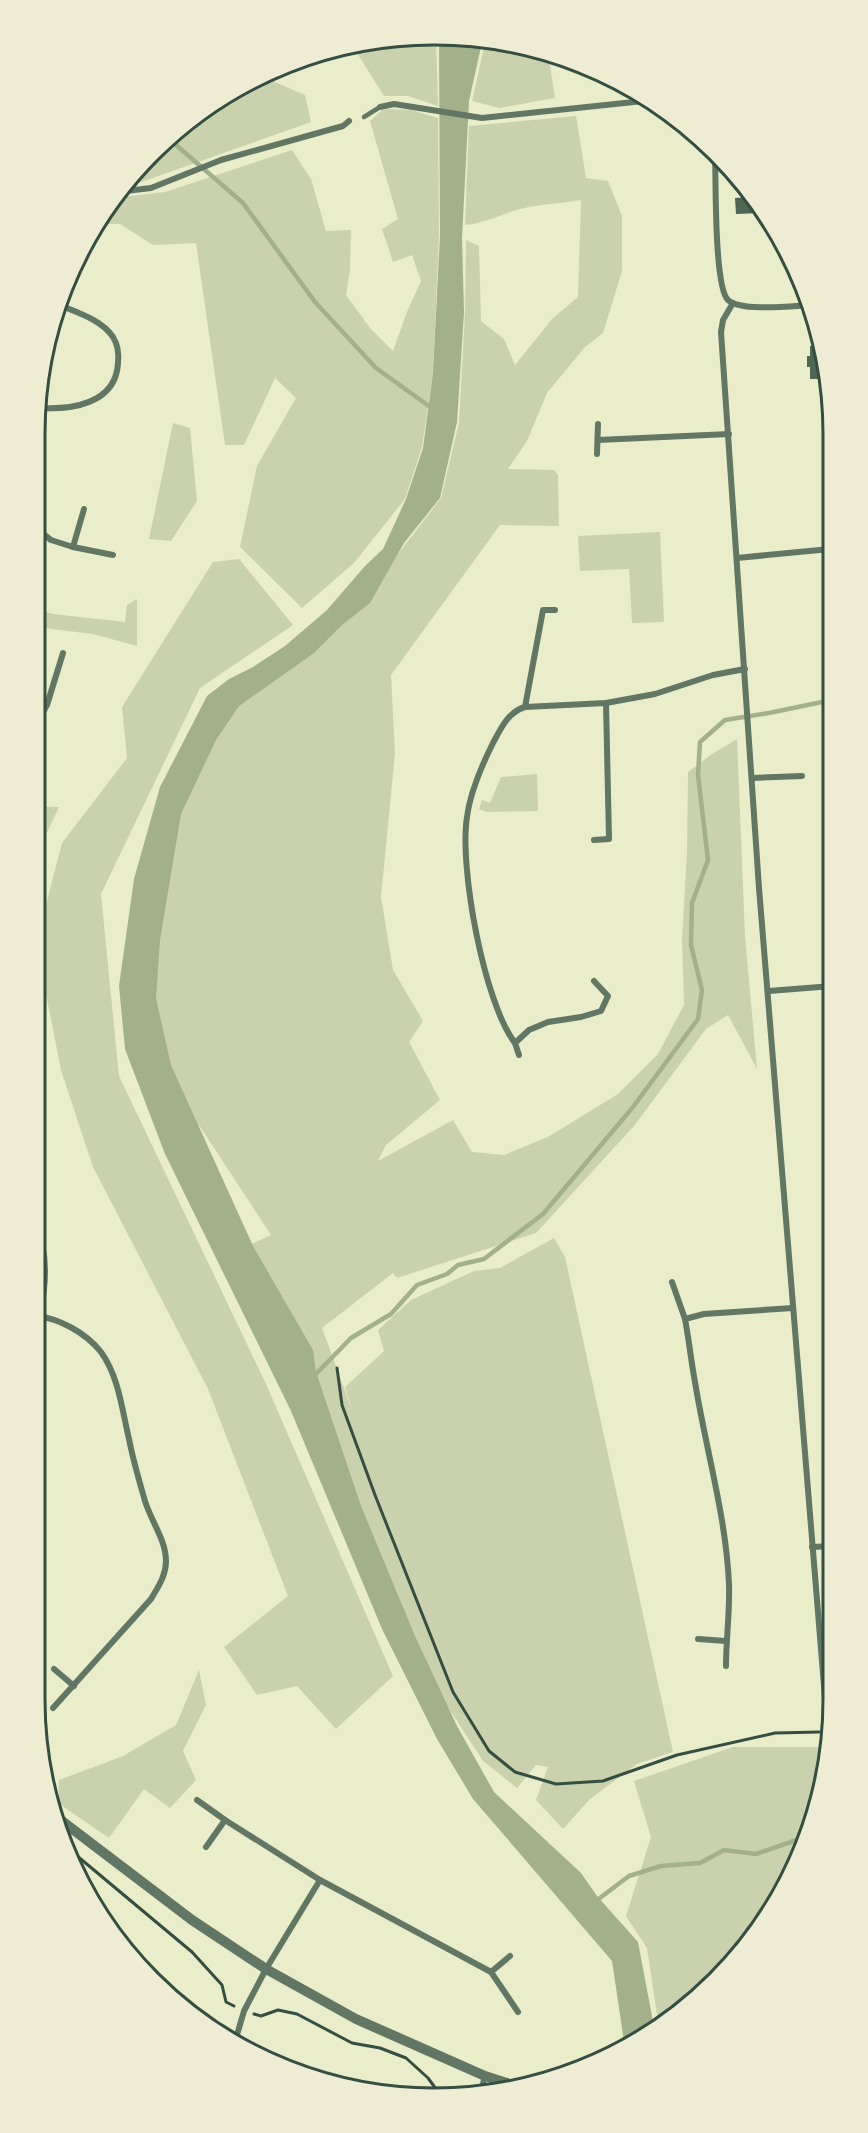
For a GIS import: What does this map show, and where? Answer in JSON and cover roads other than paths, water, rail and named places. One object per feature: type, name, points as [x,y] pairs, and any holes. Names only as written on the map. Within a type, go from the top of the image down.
[{"type":"street","points":[[380,107],[394,104],[482,118],[636,102]]},
{"type":"street","points":[[131,190],[151,188],[221,160],[343,126],[349,121]]},
{"type":"street","points":[[715,166],[719,270],[723,292],[727,300],[741,306],[801,305]]},
{"type":"street","points":[[733,303],[723,320],[721,332],[752,778],[823,1684]]},
{"type":"street","points":[[46,408],[91,403],[112,385],[118,369],[119,351],[112,336],[90,319],[66,308]]},
{"type":"street","points":[[597,454],[598,424]]},
{"type":"street","points":[[598,440],[729,434]]},
{"type":"street","points":[[73,547],[84,508]]},
{"type":"street","points":[[45,535],[51,540],[73,547],[113,555]]},
{"type":"street","points":[[737,558],[823,550]]},
{"type":"street","points":[[525,707],[543,610],[555,610]]},
{"type":"street","points":[[45,709],[63,653]]},
{"type":"street","points":[[519,1055],[495,1002],[480,946],[470,901],[465,835],[467,814],[490,750],[509,717],[515,710],[525,707],[606,703],[655,694],[713,675],[745,669]]},
{"type":"street","points":[[594,840],[609,839],[606,703]]},
{"type":"street","points":[[752,778],[802,776]]},
{"type":"street","points":[[515,1043],[529,1030],[548,1022],[581,1017],[601,1011],[608,996],[594,981]]},
{"type":"street","points":[[769,991],[823,987]]},
{"type":"street","points":[[45,1264],[45,1280]]},
{"type":"street","points":[[672,1282],[685,1319],[723,1530],[729,1595],[726,1666]]},
{"type":"street","points":[[685,1319],[704,1314],[794,1308]]},
{"type":"street","points":[[45,1317],[61,1322],[80,1332],[100,1352],[111,1369],[142,1493],[164,1546],[166,1562],[163,1578],[151,1599],[53,1708]]},
{"type":"street","points":[[812,1547],[823,1546]]},
{"type":"street","points":[[698,1639],[726,1641]]},
{"type":"street","points":[[54,1669],[74,1686]]},
{"type":"street","points":[[197,1800],[320,1880],[490,1972],[518,2012]]},
{"type":"street","points":[[206,1847],[225,1820]]},
{"type":"street","points":[[66,1824],[192,1920],[266,1969],[356,2019],[484,2076],[503,2082]]},
{"type":"street","points":[[237,2035],[244,2012],[266,1969],[320,1880]]},
{"type":"street","points":[[490,1972],[510,1956]]},
{"type":"street","points":[[482,2085],[484,2076]]},
{"type":"lane","points":[[364,117],[380,107]]},
{"type":"waterway","points":[[175,144],[243,203],[315,302],[376,368],[433,409]]},
{"type":"waterway","points":[[314,1376],[351,1338],[391,1314],[417,1285],[447,1274],[458,1265],[484,1259],[543,1214],[633,1107],[698,1019],[702,990],[691,945],[692,903],[708,860],[698,775],[700,742],[725,720],[823,702]]},
{"type":"waterway","points":[[596,1901],[629,1876],[661,1866],[700,1863],[724,1850],[756,1854],[796,1840]]}]
